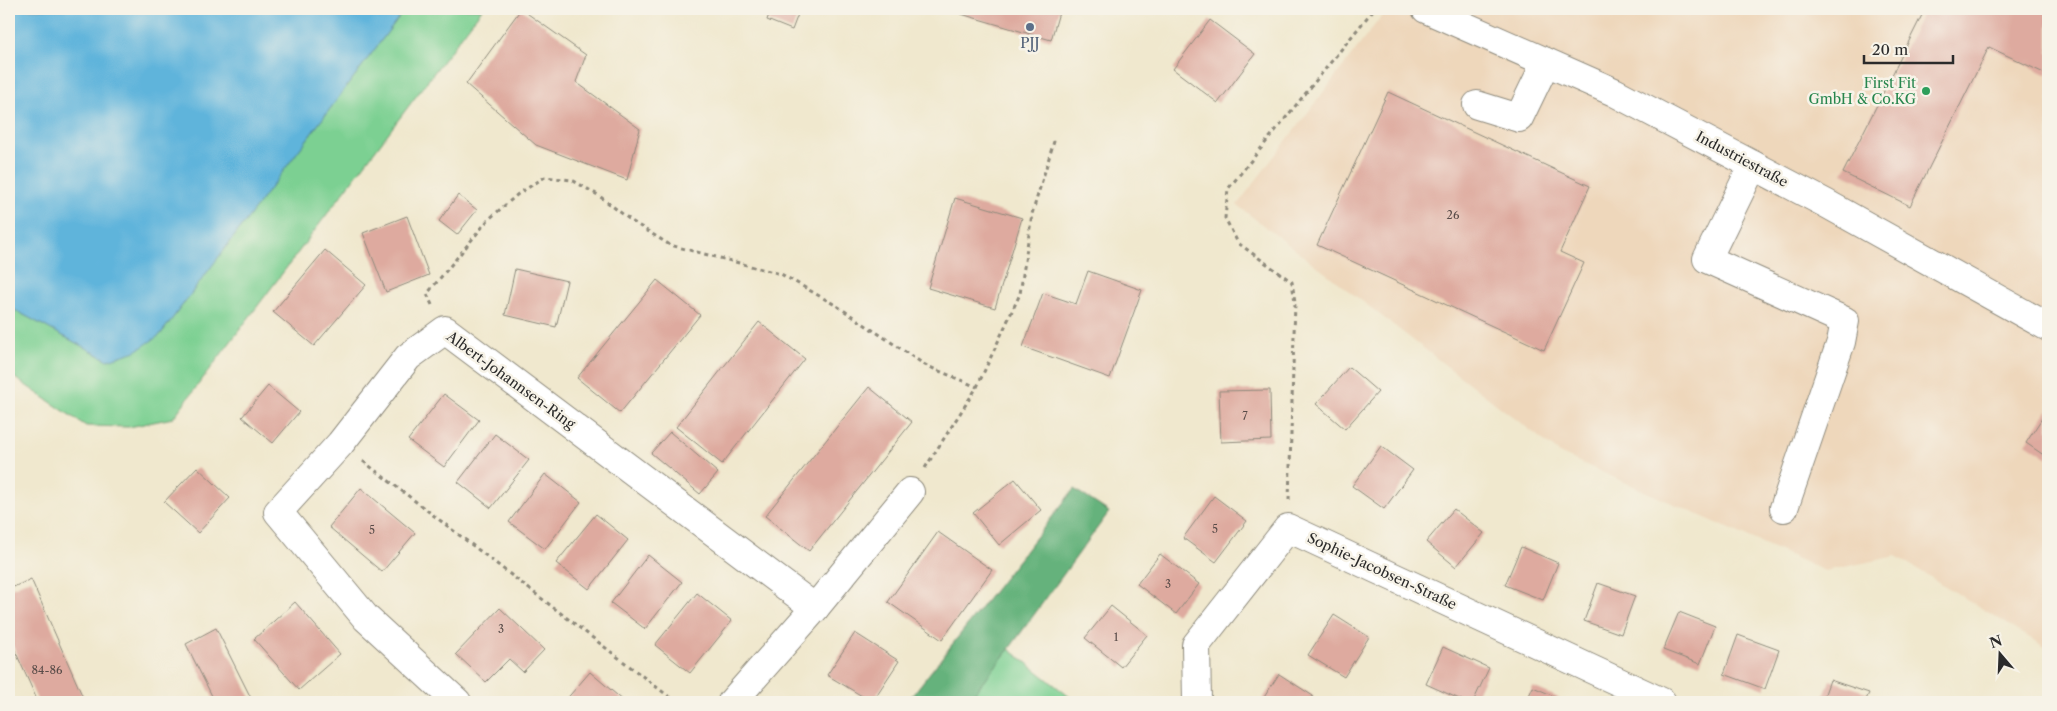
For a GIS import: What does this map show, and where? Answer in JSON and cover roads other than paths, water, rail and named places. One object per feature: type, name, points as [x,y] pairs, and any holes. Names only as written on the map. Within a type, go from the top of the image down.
[{"type":"street","name":"Industriestraße","points":[[1426,9],[1614,92],[1753,165],[2048,327]]},
{"type":"street","points":[[1478,105],[1519,118],[1546,62]]},
{"type":"street","points":[[1753,165],[1706,259],[1845,321],[1841,342],[1784,508]]},
{"type":"street","name":"Albert-Johannsen-Ring","points":[[457,702],[366,618],[278,512],[340,444],[408,357],[444,330],[815,608]]},
{"type":"street","points":[[732,702],[815,608],[910,492]]},
{"type":"street","name":"Sophie-Jacobsen-Straße","points":[[1197,702],[1196,645],[1288,528],[1662,702]]},
{"type":"water","points":[[9,9],[405,9],[160,335],[136,351],[108,360],[9,307]]},
{"type":"place","name":"PJJ","points":[[1030,27]]},
{"type":"place","name":"First Fit GmbH & Co.KG","points":[[1926,91]]}]
